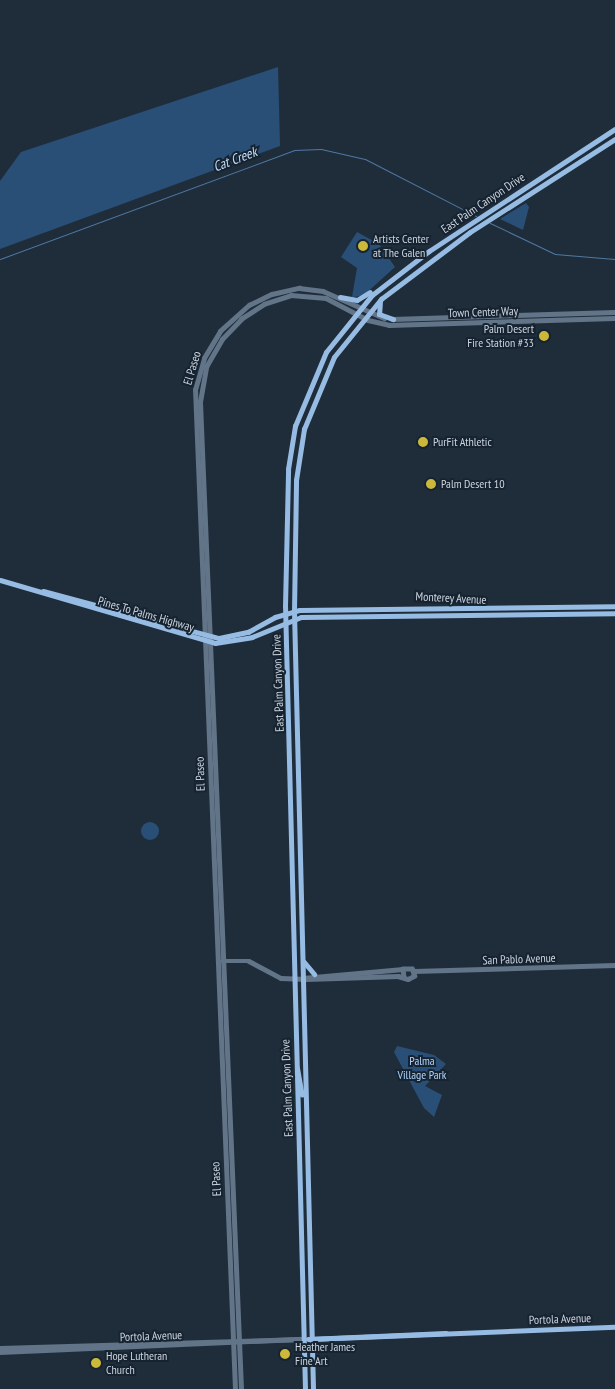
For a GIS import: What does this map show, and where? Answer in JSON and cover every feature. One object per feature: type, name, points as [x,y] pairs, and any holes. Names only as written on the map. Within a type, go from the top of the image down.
[{"type":"main road","name":"East Palm Canyon Drive","points":[[305,1389],[286,620],[287,482],[293,435],[315,371],[359,308],[387,282],[615,129]]},
{"type":"main road","name":"East Palm Canyon Drive","points":[[313,1389],[294,618],[296,480],[304,429],[323,376],[367,312],[450,246],[615,139]]},
{"type":"main road","points":[[450,246],[462,230]]},
{"type":"main road","points":[[340,297],[361,300],[387,282]]},
{"type":"main road","points":[[381,299],[379,314],[393,319]]},
{"type":"main road","name":"Pines To Palms Highway","points":[[0,580],[207,640],[252,637],[286,620]]},
{"type":"main road","name":"Monterey Avenue","points":[[286,613],[294,611],[416,606],[510,610],[615,606]]},
{"type":"main road","points":[[421,612],[466,609]]},
{"type":"main road","points":[[494,617],[510,610]]},
{"type":"main road","name":"Monterey Avenue","points":[[286,620],[294,618],[421,612],[494,617],[615,613]]},
{"type":"main road","name":"Pines To Palms Highway","points":[[207,640],[239,636],[286,613]]},
{"type":"main road","points":[[289,738],[297,765]]},
{"type":"main road","points":[[290,800],[295,802],[299,836]]},
{"type":"main road","points":[[302,959],[314,974]]},
{"type":"main road","points":[[297,1068],[305,1102]]},
{"type":"main road","name":"Portola Avenue","points":[[303,1339],[615,1327]]},
{"type":"main road","name":"Portola Avenue","points":[[311,1339],[329,1341],[367,1334],[446,1334]]},
{"type":"street","name":"El Paseo","points":[[207,640],[202,590],[194,396],[212,343],[237,313],[272,294],[299,288],[340,297],[367,312]]},
{"type":"street","name":"El Paseo","points":[[238,1389],[234,1381],[233,1352],[238,1331],[222,1016],[207,640],[201,387],[222,339],[247,314],[283,297],[318,296],[355,313]]},
{"type":"street","name":"Town Center Way","points":[[367,312],[393,319],[615,312]]},
{"type":"street","name":"Town Center Way","points":[[355,313],[363,318],[389,325],[615,318]]},
{"type":"street","points":[[199,510],[205,525]]},
{"type":"street","points":[[201,563],[207,584],[202,590]]},
{"type":"street","name":"San Pablo Avenue","points":[[220,961],[249,961],[274,975],[294,978],[404,978],[414,973]]},
{"type":"street","name":"San Pablo Avenue","points":[[303,978],[314,974],[403,969],[414,973],[423,973],[615,965]]},
{"type":"street","points":[[403,969],[404,978]]},
{"type":"street","name":"El Paseo","points":[[222,1016],[220,1042],[238,1389]]},
{"type":"street","points":[[220,1042],[224,1066]]},
{"type":"street","name":"Portola Avenue","points":[[0,1350],[258,1339],[303,1339]]},
{"type":"street","name":"Portola Avenue","points":[[0,1350],[213,1344],[235,1341]]},
{"type":"green space","points":[[278,67],[280,146],[0,249],[0,181],[21,152]]},
{"type":"green space","points":[[526,203],[529,207],[523,230],[500,219]]},
{"type":"green space","points":[[357,232],[379,244],[395,267],[363,296],[352,297],[357,268],[341,257]]},
{"type":"green space","points":[[150,822],[156,825],[159,831],[156,837],[150,840],[144,837],[141,831],[144,825]]},
{"type":"green space","name":"Palma Village Park","points":[[397,1046],[434,1055],[446,1064],[425,1086],[442,1095],[434,1117],[424,1108],[394,1052]]},
{"type":"waterway","name":"Cat Creek","points":[[0,259],[294,150],[321,149],[365,159],[476,216]]},
{"type":"waterway","name":"Cat Creek","points":[[490,223],[555,254],[615,259]]},
{"type":"place","name":"Artists Center at The Galen","points":[[363,246]]},
{"type":"place","name":"Palm Desert Fire Station #33","points":[[544,336]]},
{"type":"place","name":"PurFit Athletic","points":[[423,442]]},
{"type":"place","name":"Palm Desert 10","points":[[431,484]]},
{"type":"place","name":"Heather James Fine Art","points":[[285,1354]]},
{"type":"place","name":"Hope Lutheran Church","points":[[96,1363]]}]
